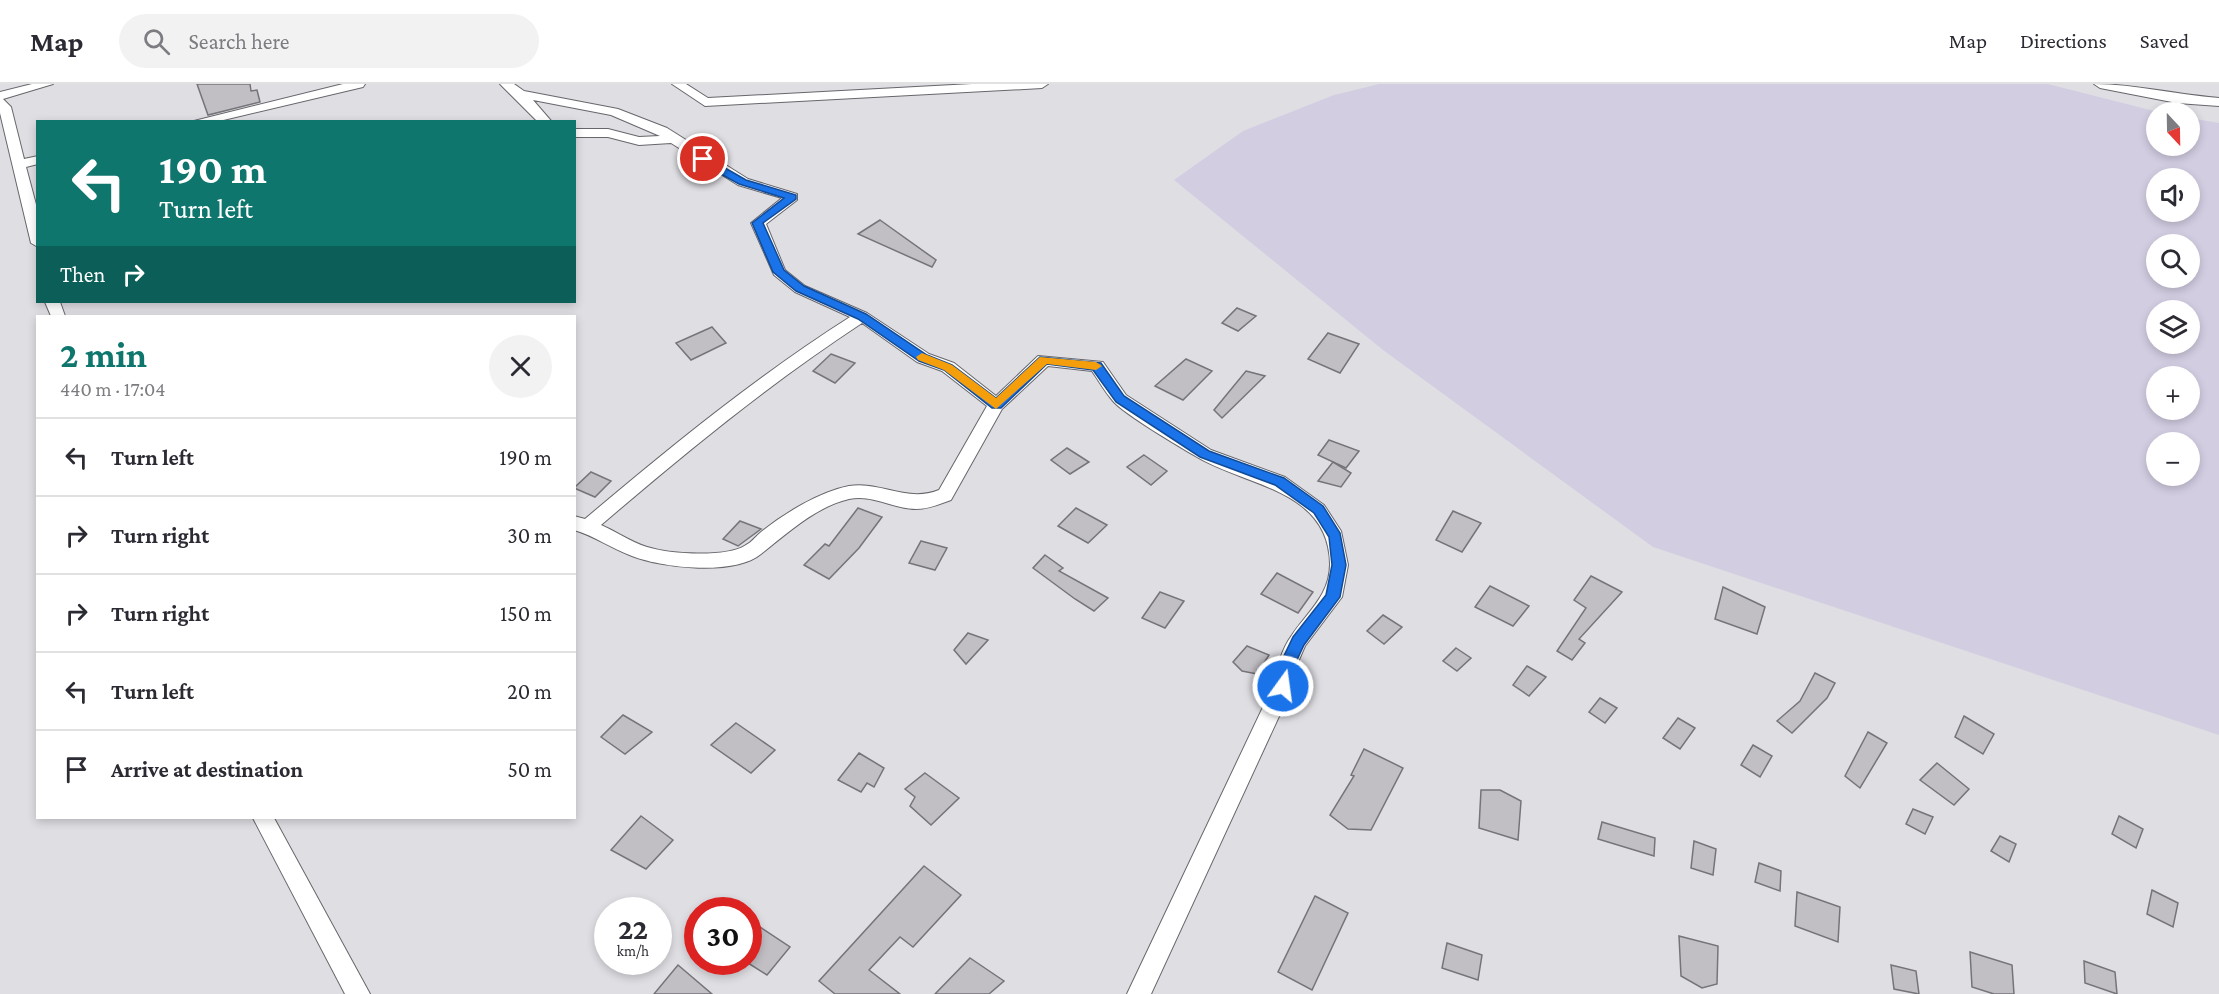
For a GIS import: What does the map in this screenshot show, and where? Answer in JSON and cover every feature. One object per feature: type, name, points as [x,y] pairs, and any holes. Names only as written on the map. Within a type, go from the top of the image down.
[{"type":"street","points":[[0,96],[47,84]]},
{"type":"street","points":[[205,120],[359,84]]},
{"type":"street","points":[[506,84],[520,94],[544,120]]},
{"type":"street","points":[[678,84],[705,102],[1042,84]]},
{"type":"street","points":[[2100,84],[2177,99],[2219,102]]},
{"type":"street","points":[[520,94],[614,112],[662,131],[703,159],[743,182],[792,197],[758,223],[779,272],[800,289],[862,316],[923,358],[948,368],[996,405]]},
{"type":"street","points":[[0,102],[5,107],[36,235]]},
{"type":"street","points":[[576,133],[608,133],[639,141],[674,139]]},
{"type":"street","points":[[18,165],[36,160]]},
{"type":"street","points":[[862,316],[795,359],[582,525],[650,555],[724,561],[750,553],[792,520],[847,494],[869,492],[908,504],[931,502],[945,495],[996,405],[1044,360],[1097,366],[1120,399],[1205,454],[1279,482],[1318,510],[1335,536],[1339,565],[1333,597],[1298,641],[1288,662],[1283,686],[1139,994]]},
{"type":"street","points":[[264,819],[358,994]]},
{"type":"shaded area","points":[[1379,84],[2048,84],[2146,109],[2146,156],[2200,156],[2200,120],[2219,123],[2219,735],[1653,547],[1383,350],[1174,180],[1243,131],[1334,95]]},
{"type":"building","points":[[197,84],[250,84],[251,91],[257,90],[260,102],[208,115]]},
{"type":"building","points":[[880,220],[936,260],[932,267],[858,234]]},
{"type":"building","points":[[1237,308],[1256,316],[1238,331],[1222,323]]},
{"type":"building","points":[[712,327],[726,343],[691,360],[676,343]]},
{"type":"building","points":[[1328,333],[1359,344],[1340,373],[1308,359]]},
{"type":"building","points":[[831,354],[855,363],[835,383],[813,371]]},
{"type":"building","points":[[1186,359],[1212,371],[1183,400],[1155,386]]},
{"type":"building","points":[[1246,371],[1265,376],[1222,418],[1214,410]]},
{"type":"building","points":[[1329,440],[1359,451],[1346,468],[1318,455]]},
{"type":"building","points":[[1067,448],[1089,462],[1070,474],[1051,460]]},
{"type":"building","points":[[1144,455],[1167,471],[1151,485],[1127,467]]},
{"type":"building","points":[[1333,462],[1351,473],[1341,487],[1318,481]]},
{"type":"building","points":[[591,472],[611,481],[595,497],[576,489],[576,486]]},
{"type":"building","points":[[858,508],[882,517],[859,548],[829,579],[804,565],[825,544],[829,546]]},
{"type":"building","points":[[1076,508],[1107,525],[1088,543],[1058,526]]},
{"type":"building","points":[[1453,511],[1481,523],[1462,552],[1436,540]]},
{"type":"building","points":[[740,521],[761,529],[738,546],[723,539]]},
{"type":"building","points":[[921,541],[947,548],[935,570],[909,563]]},
{"type":"building","points":[[1045,555],[1063,568],[1059,571],[1108,598],[1094,611],[1075,599],[1033,568]]},
{"type":"building","points":[[1277,573],[1313,592],[1298,613],[1261,594]]},
{"type":"building","points":[[1591,576],[1622,592],[1579,639],[1585,643],[1572,660],[1557,651],[1586,608],[1574,600]]},
{"type":"building","points":[[1490,586],[1529,606],[1513,626],[1475,607]]},
{"type":"building","points":[[1723,587],[1765,607],[1757,634],[1715,619]]},
{"type":"building","points":[[1160,592],[1184,601],[1165,628],[1142,618]]},
{"type":"building","points":[[1383,615],[1402,627],[1384,644],[1367,631]]},
{"type":"building","points":[[968,633],[988,640],[966,664],[954,650]]},
{"type":"building","points":[[1247,646],[1269,655],[1257,674],[1242,671],[1233,662]]},
{"type":"building","points":[[1456,648],[1471,658],[1457,671],[1443,661]]},
{"type":"building","points":[[1527,666],[1546,677],[1529,696],[1513,685]]},
{"type":"building","points":[[1815,673],[1835,683],[1827,698],[1792,733],[1777,721],[1800,701]]},
{"type":"building","points":[[1600,698],[1617,708],[1605,723],[1589,712]]},
{"type":"building","points":[[623,715],[652,732],[625,754],[601,737]]},
{"type":"building","points":[[1964,716],[1994,734],[1983,754],[1955,737]]},
{"type":"building","points":[[1678,718],[1695,728],[1680,749],[1663,738]]},
{"type":"building","points":[[736,723],[775,750],[751,773],[711,745]]},
{"type":"building","points":[[1868,732],[1887,743],[1860,788],[1845,776]]},
{"type":"building","points":[[1753,745],[1772,756],[1760,777],[1741,765]]},
{"type":"building","points":[[1364,749],[1403,768],[1371,830],[1348,829],[1330,815],[1354,776],[1351,775]]},
{"type":"building","points":[[859,753],[884,768],[874,787],[867,783],[861,792],[838,780]]},
{"type":"building","points":[[1937,763],[1969,789],[1954,805],[1920,780]]},
{"type":"building","points":[[925,773],[959,798],[931,825],[910,806],[915,797],[905,789]]},
{"type":"building","points":[[1481,790],[1500,790],[1521,801],[1518,840],[1479,828]]},
{"type":"building","points":[[1913,809],[1933,817],[1925,834],[1906,824]]},
{"type":"building","points":[[641,816],[673,840],[646,869],[611,850]]},
{"type":"building","points":[[2119,816],[2143,829],[2136,848],[2112,834]]},
{"type":"building","points":[[1602,822],[1655,838],[1654,856],[1598,839]]},
{"type":"building","points":[[2000,836],[2016,844],[2009,862],[1991,851]]},
{"type":"building","points":[[1694,841],[1716,849],[1713,875],[1691,868]]},
{"type":"building","points":[[1759,863],[1781,871],[1780,891],[1755,882]]},
{"type":"building","points":[[924,866],[961,895],[913,947],[900,937],[869,970],[900,994],[835,994],[819,981]]},
{"type":"building","points":[[2152,890],[2178,903],[2173,927],[2147,914]]},
{"type":"building","points":[[1797,892],[1840,907],[1838,942],[1795,926]]},
{"type":"building","points":[[1315,896],[1348,913],[1312,990],[1278,972]]},
{"type":"building","points":[[762,928],[790,947],[767,975],[762,972]]},
{"type":"building","points":[[1679,936],[1718,946],[1717,984],[1702,988],[1681,976]]},
{"type":"building","points":[[1447,943],[1482,955],[1478,980],[1442,968]]},
{"type":"building","points":[[1970,952],[2012,965],[2014,994],[1994,994],[1972,987]]},
{"type":"building","points":[[970,958],[1004,981],[989,994],[935,994]]},
{"type":"building","points":[[2084,961],[2115,972],[2117,994],[2085,983]]},
{"type":"building","points":[[678,965],[684,970],[684,975],[690,975],[712,994],[654,994]]},
{"type":"building","points":[[1891,965],[1916,971],[1919,994],[1894,989]]},
{"type":"slow traffic","points":[[922,357],[948,368],[996,405],[1044,360],[1096,366]]},
{"type":"route","points":[[703,159],[743,182],[792,197],[758,223],[779,272],[800,289],[862,316],[923,358],[948,368],[996,405],[1044,360],[1097,366],[1120,399],[1205,454],[1279,482],[1318,510],[1335,536],[1339,565],[1333,597],[1298,641],[1288,662],[1283,686]]}]
